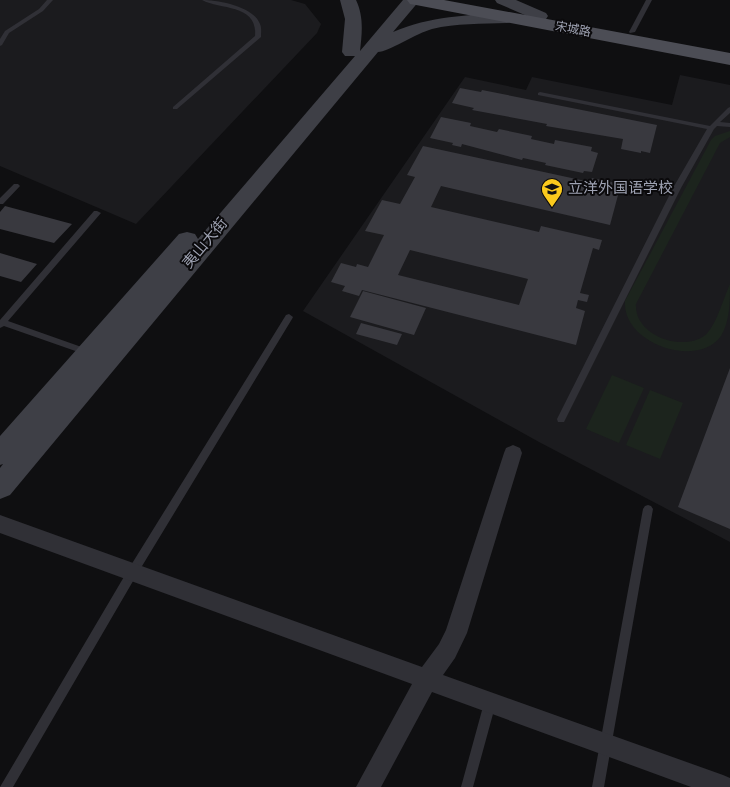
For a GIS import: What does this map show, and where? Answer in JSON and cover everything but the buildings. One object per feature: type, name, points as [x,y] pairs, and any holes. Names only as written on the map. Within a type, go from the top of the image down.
[{"type":"main road","points":[[348,0],[352,8],[358,54],[423,25],[442,21],[507,18]]},
{"type":"main road","name":"夷山大街","points":[[0,487],[358,54],[396,0]]},
{"type":"main road","name":"夷山大街","points":[[0,454],[88,352],[358,54],[414,0]]},
{"type":"main road","name":"宋城路","points":[[414,0],[730,59]]},
{"type":"main road","name":"宋城路","points":[[468,0],[540,16],[730,50]]},
{"type":"main road","points":[[503,0],[540,16]]},
{"type":"street","points":[[368,787],[427,679],[448,651],[456,633],[513,453]]},
{"type":"street","points":[[0,524],[723,787]]},
{"type":"lane","points":[[0,44],[7,32],[41,10],[50,0]]},
{"type":"lane","points":[[175,108],[258,37],[260,29],[258,23],[246,12],[205,0]]},
{"type":"lane","points":[[632,32],[649,0]]},
{"type":"lane","points":[[540,94],[713,126],[730,125]]},
{"type":"lane","points":[[561,418],[677,188],[713,126],[730,109]]},
{"type":"lane","points":[[0,202],[16,186]]},
{"type":"lane","points":[[88,352],[1,323],[97,213]]},
{"type":"lane","points":[[6,787],[132,572],[289,317]]},
{"type":"lane","points":[[598,787],[648,509]]},
{"type":"lane","points":[[468,787],[490,702]]},
{"type":"shaded area","points":[[0,0],[291,0],[305,4],[321,24],[317,33],[136,224],[0,166]]},
{"type":"shaded area","name":"立洋外国语学校","points":[[680,75],[730,85],[730,542],[539,442],[303,311],[465,77],[526,90],[532,77],[672,105]]},
{"type":"shaded area","points":[[730,131],[730,137],[720,143],[636,304],[637,315],[651,332],[661,338],[672,341],[694,340],[704,336],[712,327],[730,284],[728,318],[721,336],[710,346],[696,350],[680,351],[663,347],[648,340],[636,329],[627,316],[625,301],[711,140],[715,136]]},
{"type":"shaded area","points":[[612,375],[644,388],[619,443],[586,429]]},
{"type":"shaded area","points":[[650,390],[683,403],[660,459],[626,445]]},
{"type":"place","name":"立洋外国语学校","points":[[552,208]]}]
